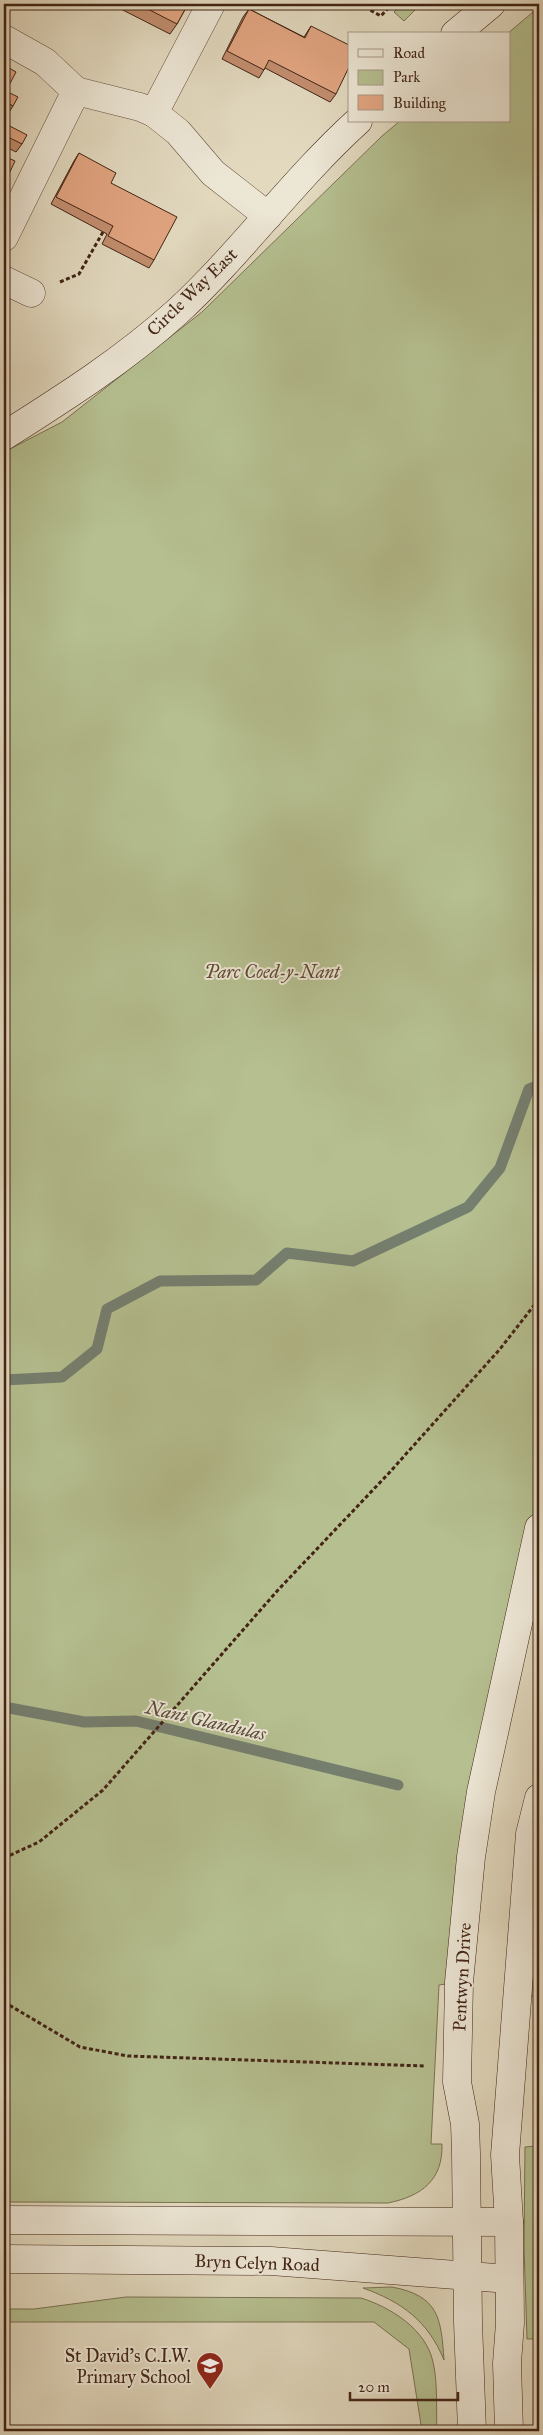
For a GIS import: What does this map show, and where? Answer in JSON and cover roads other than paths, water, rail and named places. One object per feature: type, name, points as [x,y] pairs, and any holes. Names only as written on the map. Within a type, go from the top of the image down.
[{"type":"street","points":[[154,113],[211,4]]},
{"type":"street","points":[[457,32],[491,4]]},
{"type":"street","points":[[4,39],[45,62],[76,91],[140,107],[154,113],[178,132],[225,183],[268,216]]},
{"type":"street","points":[[4,237],[76,91]]},
{"type":"street","name":"Circle Way East","points":[[4,436],[104,372],[177,312],[337,140],[357,122]]},
{"type":"street","points":[[4,280],[32,293]]},
{"type":"street","name":"Pentwyn Drive","points":[[472,2431],[465,2124],[457,2082],[460,1982],[471,1857],[488,1757],[539,1528]]},
{"type":"street","points":[[509,2431],[507,2363],[510,2323],[509,2222],[505,2155],[530,1834],[539,1798]]},
{"type":"street","points":[[4,2220],[509,2222]]},
{"type":"street","name":"Bryn Celyn Road","points":[[4,2259],[271,2261],[509,2279]]},
{"type":"waterway","name":"Nant Glandulas","points":[[4,1380],[62,1377],[97,1349],[107,1309],[160,1281],[256,1280],[287,1253],[353,1261],[468,1207],[500,1168],[529,1089],[539,1085]]},
{"type":"waterway","name":"Nant Glandulas","points":[[4,1707],[84,1722],[136,1721],[398,1785]]},
{"type":"place","name":"St David's C.I.W. Primary School","points":[[210,2390]]},
{"type":"park label","name":"Parc Coed-y-Nant","points":[[272,972]]}]
